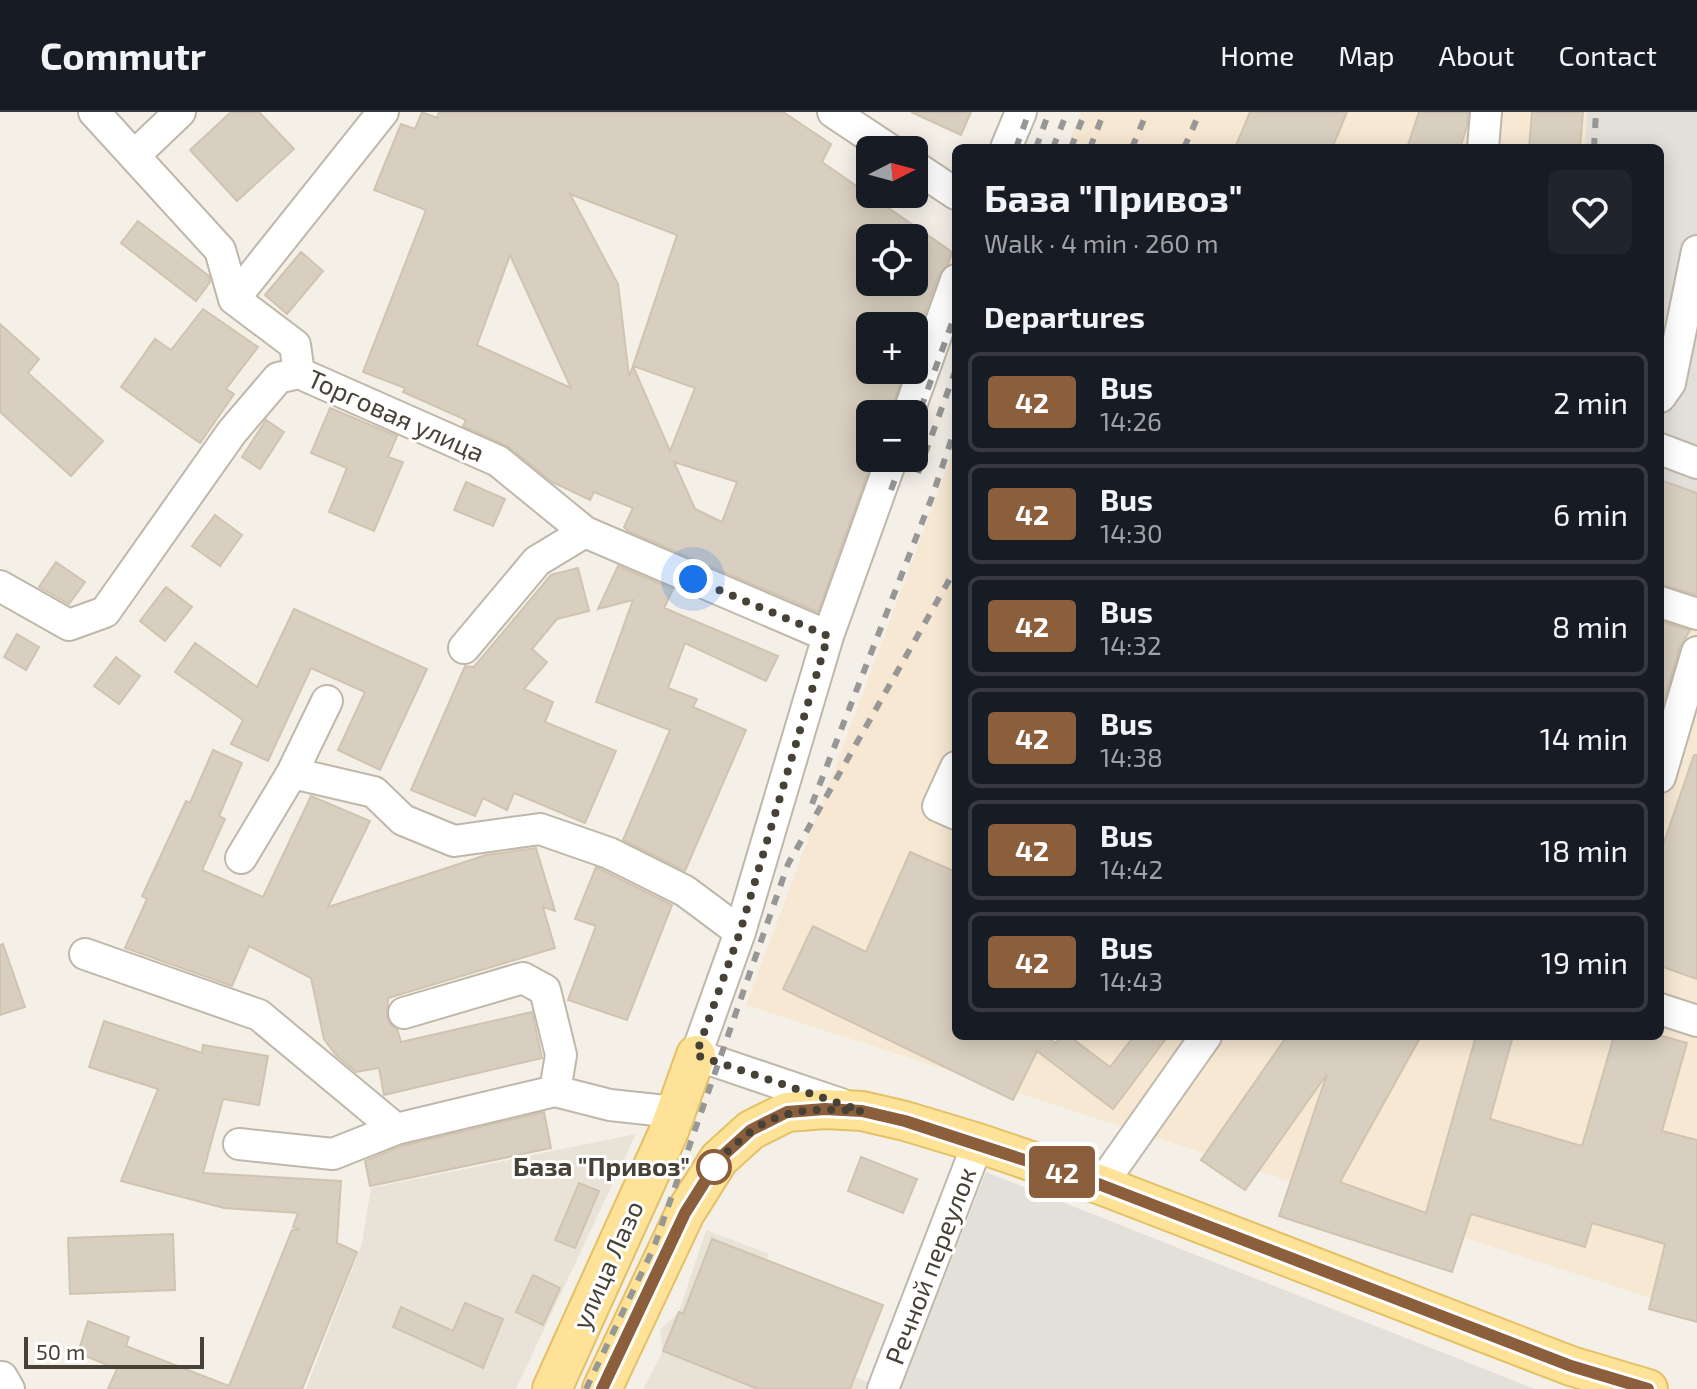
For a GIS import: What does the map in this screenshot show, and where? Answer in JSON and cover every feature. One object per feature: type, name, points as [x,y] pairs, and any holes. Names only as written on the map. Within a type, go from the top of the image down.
[{"type":"main road","name":"улица Лазо","points":[[552,1389],[675,1112],[696,1055]]},
{"type":"main road","name":"улица Лазо","points":[[602,1389],[685,1213],[719,1159],[751,1130],[787,1112],[825,1109],[862,1111],[978,1143],[1101,1185],[1571,1366],[1648,1389]]},
{"type":"street","points":[[94,112],[220,250],[234,299],[295,345],[299,373]]},
{"type":"street","points":[[134,156],[180,112]]},
{"type":"street","points":[[234,299],[383,112]]},
{"type":"street","points":[[833,112],[869,136]]},
{"type":"street","points":[[1008,144],[1021,112]]},
{"type":"street","points":[[1483,144],[1486,112]]},
{"type":"street","points":[[928,175],[952,191]]},
{"type":"street","points":[[1665,390],[1697,251]]},
{"type":"street","points":[[913,400],[952,291]]},
{"type":"street","name":"Торговая улица","points":[[0,586],[69,625],[105,612],[232,432],[278,378],[299,373],[498,461],[585,532],[828,636]]},
{"type":"street","points":[[1664,451],[1697,463]]},
{"type":"street","name":"улица Лазо","points":[[696,1055],[740,932],[828,636],[887,472]]},
{"type":"street","points":[[464,648],[537,561],[585,532]]},
{"type":"street","points":[[1664,603],[1697,614]]},
{"type":"street","points":[[1664,763],[1697,652]]},
{"type":"street","points":[[241,858],[292,773],[327,701]]},
{"type":"street","points":[[292,773],[374,792],[403,820],[454,841],[540,829],[609,853],[685,891],[740,932]]},
{"type":"street","points":[[952,776],[938,806],[952,812]]},
{"type":"street","points":[[85,954],[259,1015],[396,1129]]},
{"type":"street","points":[[404,1013],[523,978],[545,990],[561,1055],[555,1091]]},
{"type":"street","points":[[1664,1010],[1697,1021]]},
{"type":"street","points":[[1101,1185],[1203,1040]]},
{"type":"street","points":[[696,1055],[862,1111]]},
{"type":"street","points":[[239,1144],[333,1154],[396,1129],[555,1091],[610,1105],[675,1112]]},
{"type":"street","name":"Речной переулок","points":[[883,1389],[978,1143]]},
{"type":"shaded area","points":[[1081,112],[1587,112],[1585,144],[1069,144]]},
{"type":"shaded area","points":[[1587,112],[1697,112],[1697,597],[1664,585],[1664,144],[1585,144]]},
{"type":"shaded area","points":[[952,455],[952,1040],[1664,1040],[1664,585],[1697,597],[1697,1313],[746,1005]]},
{"type":"shaded area","points":[[636,1134],[516,1389],[306,1389],[362,1243],[371,1188]]},
{"type":"shaded area","points":[[986,1172],[1535,1389],[901,1389]]},
{"type":"shaded area","points":[[706,1230],[769,1254],[738,1339],[808,1359],[870,1383],[868,1389],[643,1389],[663,1351],[660,1330],[679,1312]]},
{"type":"building","points":[[231,112],[259,112],[294,149],[237,201],[190,150]]},
{"type":"building","points":[[422,112],[437,118],[439,112],[783,112],[831,144],[822,162],[856,186],[856,208],[888,208],[912,224],[856,224],[856,296],[928,296],[928,235],[952,252],[948,265],[939,274],[925,312],[856,312],[856,384],[900,384],[895,400],[856,400],[856,472],[868,472],[818,612],[628,531],[624,527],[633,508],[594,492],[590,500],[552,482],[509,447],[463,426],[466,420],[403,392],[405,388],[363,372],[426,210],[374,190],[401,124],[415,129]],"holes":[[[570,194],[677,235],[629,376],[618,284]],[[510,255],[571,388],[477,345]],[[633,366],[695,388],[670,451]],[[674,462],[737,482],[722,522],[695,509]]]},
{"type":"building","points":[[911,112],[971,112],[961,135]]},
{"type":"building","points":[[1250,112],[1347,112],[1334,144],[1237,144]]},
{"type":"building","points":[[1419,112],[1468,112],[1461,144],[1408,144]]},
{"type":"building","points":[[1532,112],[1583,112],[1580,144],[1529,144]]},
{"type":"building","points":[[138,221],[209,276],[210,282],[196,301],[121,243]]},
{"type":"building","points":[[301,252],[323,271],[287,314],[265,295]]},
{"type":"building","points":[[203,309],[258,347],[226,389],[234,394],[200,443],[121,387],[155,339],[171,350]]},
{"type":"building","points":[[0,324],[39,359],[28,373],[103,441],[71,476],[0,412]]},
{"type":"building","points":[[330,408],[397,436],[388,457],[403,462],[374,531],[329,512],[347,468],[311,453]]},
{"type":"building","points":[[266,420],[284,432],[260,469],[242,457]]},
{"type":"building","points":[[1664,481],[1697,493],[1697,595],[1664,585]]},
{"type":"building","points":[[466,482],[505,499],[493,526],[454,510]]},
{"type":"building","points":[[215,515],[242,535],[220,566],[192,546]]},
{"type":"building","points":[[56,562],[85,582],[69,604],[39,587]]},
{"type":"building","points":[[618,566],[673,589],[664,608],[778,656],[766,681],[685,643],[668,688],[697,699],[693,707],[746,730],[685,871],[623,840],[670,730],[596,702],[633,600],[598,609]]},
{"type":"building","points":[[578,568],[589,611],[557,619],[532,649],[547,662],[524,689],[553,702],[545,722],[616,751],[585,823],[514,793],[507,810],[483,798],[475,816],[411,790],[465,666],[474,667],[551,575]]},
{"type":"building","points":[[166,587],[192,607],[165,641],[140,621]]},
{"type":"building","points":[[294,609],[427,669],[380,770],[338,750],[365,692],[311,668],[268,761],[231,744],[243,720],[175,672],[195,643],[257,687]]},
{"type":"building","points":[[1664,622],[1690,630],[1680,647],[1664,701]]},
{"type":"building","points":[[17,634],[39,647],[26,670],[4,657]]},
{"type":"building","points":[[116,657],[140,676],[119,704],[94,686]]},
{"type":"building","points":[[213,750],[242,763],[219,816],[225,819],[202,870],[263,897],[311,796],[370,821],[328,907],[486,855],[536,848],[555,911],[543,907],[555,948],[388,998],[387,1017],[397,1029],[401,1042],[532,1012],[542,1058],[384,1095],[379,1068],[356,1072],[336,1055],[324,1039],[311,978],[249,946],[232,986],[125,948],[147,899],[142,896],[186,801],[190,803]]},
{"type":"building","points":[[1694,755],[1697,755],[1697,979],[1664,967],[1664,842]]},
{"type":"building","points":[[910,852],[952,870],[952,1040],[1051,1040],[1056,1043],[1059,1040],[1074,1040],[1110,1067],[1131,1040],[1165,1040],[1113,1109],[1037,1051],[1013,1100],[783,989],[813,926],[866,952]]},
{"type":"building","points":[[596,867],[672,905],[627,1020],[568,1000],[596,926],[575,919]]},
{"type":"building","points":[[3,944],[25,1007],[0,1015],[0,945]]},
{"type":"building","points":[[104,1021],[202,1053],[203,1045],[268,1056],[259,1105],[223,1099],[203,1173],[341,1181],[337,1243],[357,1252],[302,1389],[108,1389],[117,1369],[78,1353],[88,1321],[129,1337],[126,1346],[229,1386],[292,1230],[300,1229],[293,1227],[298,1213],[224,1208],[121,1181],[158,1089],[89,1067]]},
{"type":"building","points":[[1664,1037],[1687,1043],[1662,1131],[1697,1140],[1697,1322],[1649,1309],[1665,1244],[1592,1223],[1585,1247],[1471,1214],[1452,1272],[1279,1216],[1327,1074],[1245,1190],[1201,1160],[1284,1040],[1419,1040],[1340,1182],[1426,1213],[1475,1040],[1512,1040],[1490,1119],[1582,1146],[1613,1040],[1664,1040]]},
{"type":"building","points":[[544,1112],[551,1148],[370,1186],[365,1161],[401,1146]]},
{"type":"building","points":[[861,1157],[917,1179],[903,1213],[848,1191]]},
{"type":"building","points":[[579,1183],[599,1191],[575,1248],[555,1240]]},
{"type":"building","points":[[173,1234],[175,1290],[70,1294],[68,1238]]},
{"type":"building","points":[[712,1239],[883,1305],[850,1389],[758,1389],[663,1351],[679,1312],[683,1314]]},
{"type":"building","points":[[533,1275],[560,1288],[543,1325],[516,1312]]},
{"type":"building","points":[[465,1303],[503,1319],[483,1368],[393,1327],[401,1307],[453,1331]]},
{"type":"railway","points":[[1017,144],[1029,112]]},
{"type":"railway","points":[[1037,144],[1049,112]]},
{"type":"railway","points":[[1055,144],[1067,112]]},
{"type":"railway","points":[[1073,144],[1085,112]]},
{"type":"railway","points":[[1092,144],[1104,112]]},
{"type":"railway","points":[[1134,144],[1147,112]]},
{"type":"railway","points":[[1186,144],[1200,112]]},
{"type":"railway","points":[[1594,144],[1596,112]]},
{"type":"railway","points":[[924,400],[952,323]]},
{"type":"railway","points":[[918,473],[952,380]]},
{"type":"railway","points":[[812,804],[932,497],[952,438]]},
{"type":"railway","points":[[891,490],[898,472]]},
{"type":"railway","points":[[586,1389],[654,1247],[788,864],[952,575]]},
{"type":"bus line","name":"42","points":[[602,1389],[685,1213],[719,1159],[751,1130],[787,1112],[825,1109],[862,1111],[905,1121],[1052,1168],[1571,1366],[1648,1389]]},
{"type":"place","name":"База \"Привоз\"","points":[[714,1167]]},
{"type":"route","points":[[693,579],[828,636],[740,932],[696,1055],[862,1111],[825,1109],[787,1112],[751,1130],[714,1167]]}]
